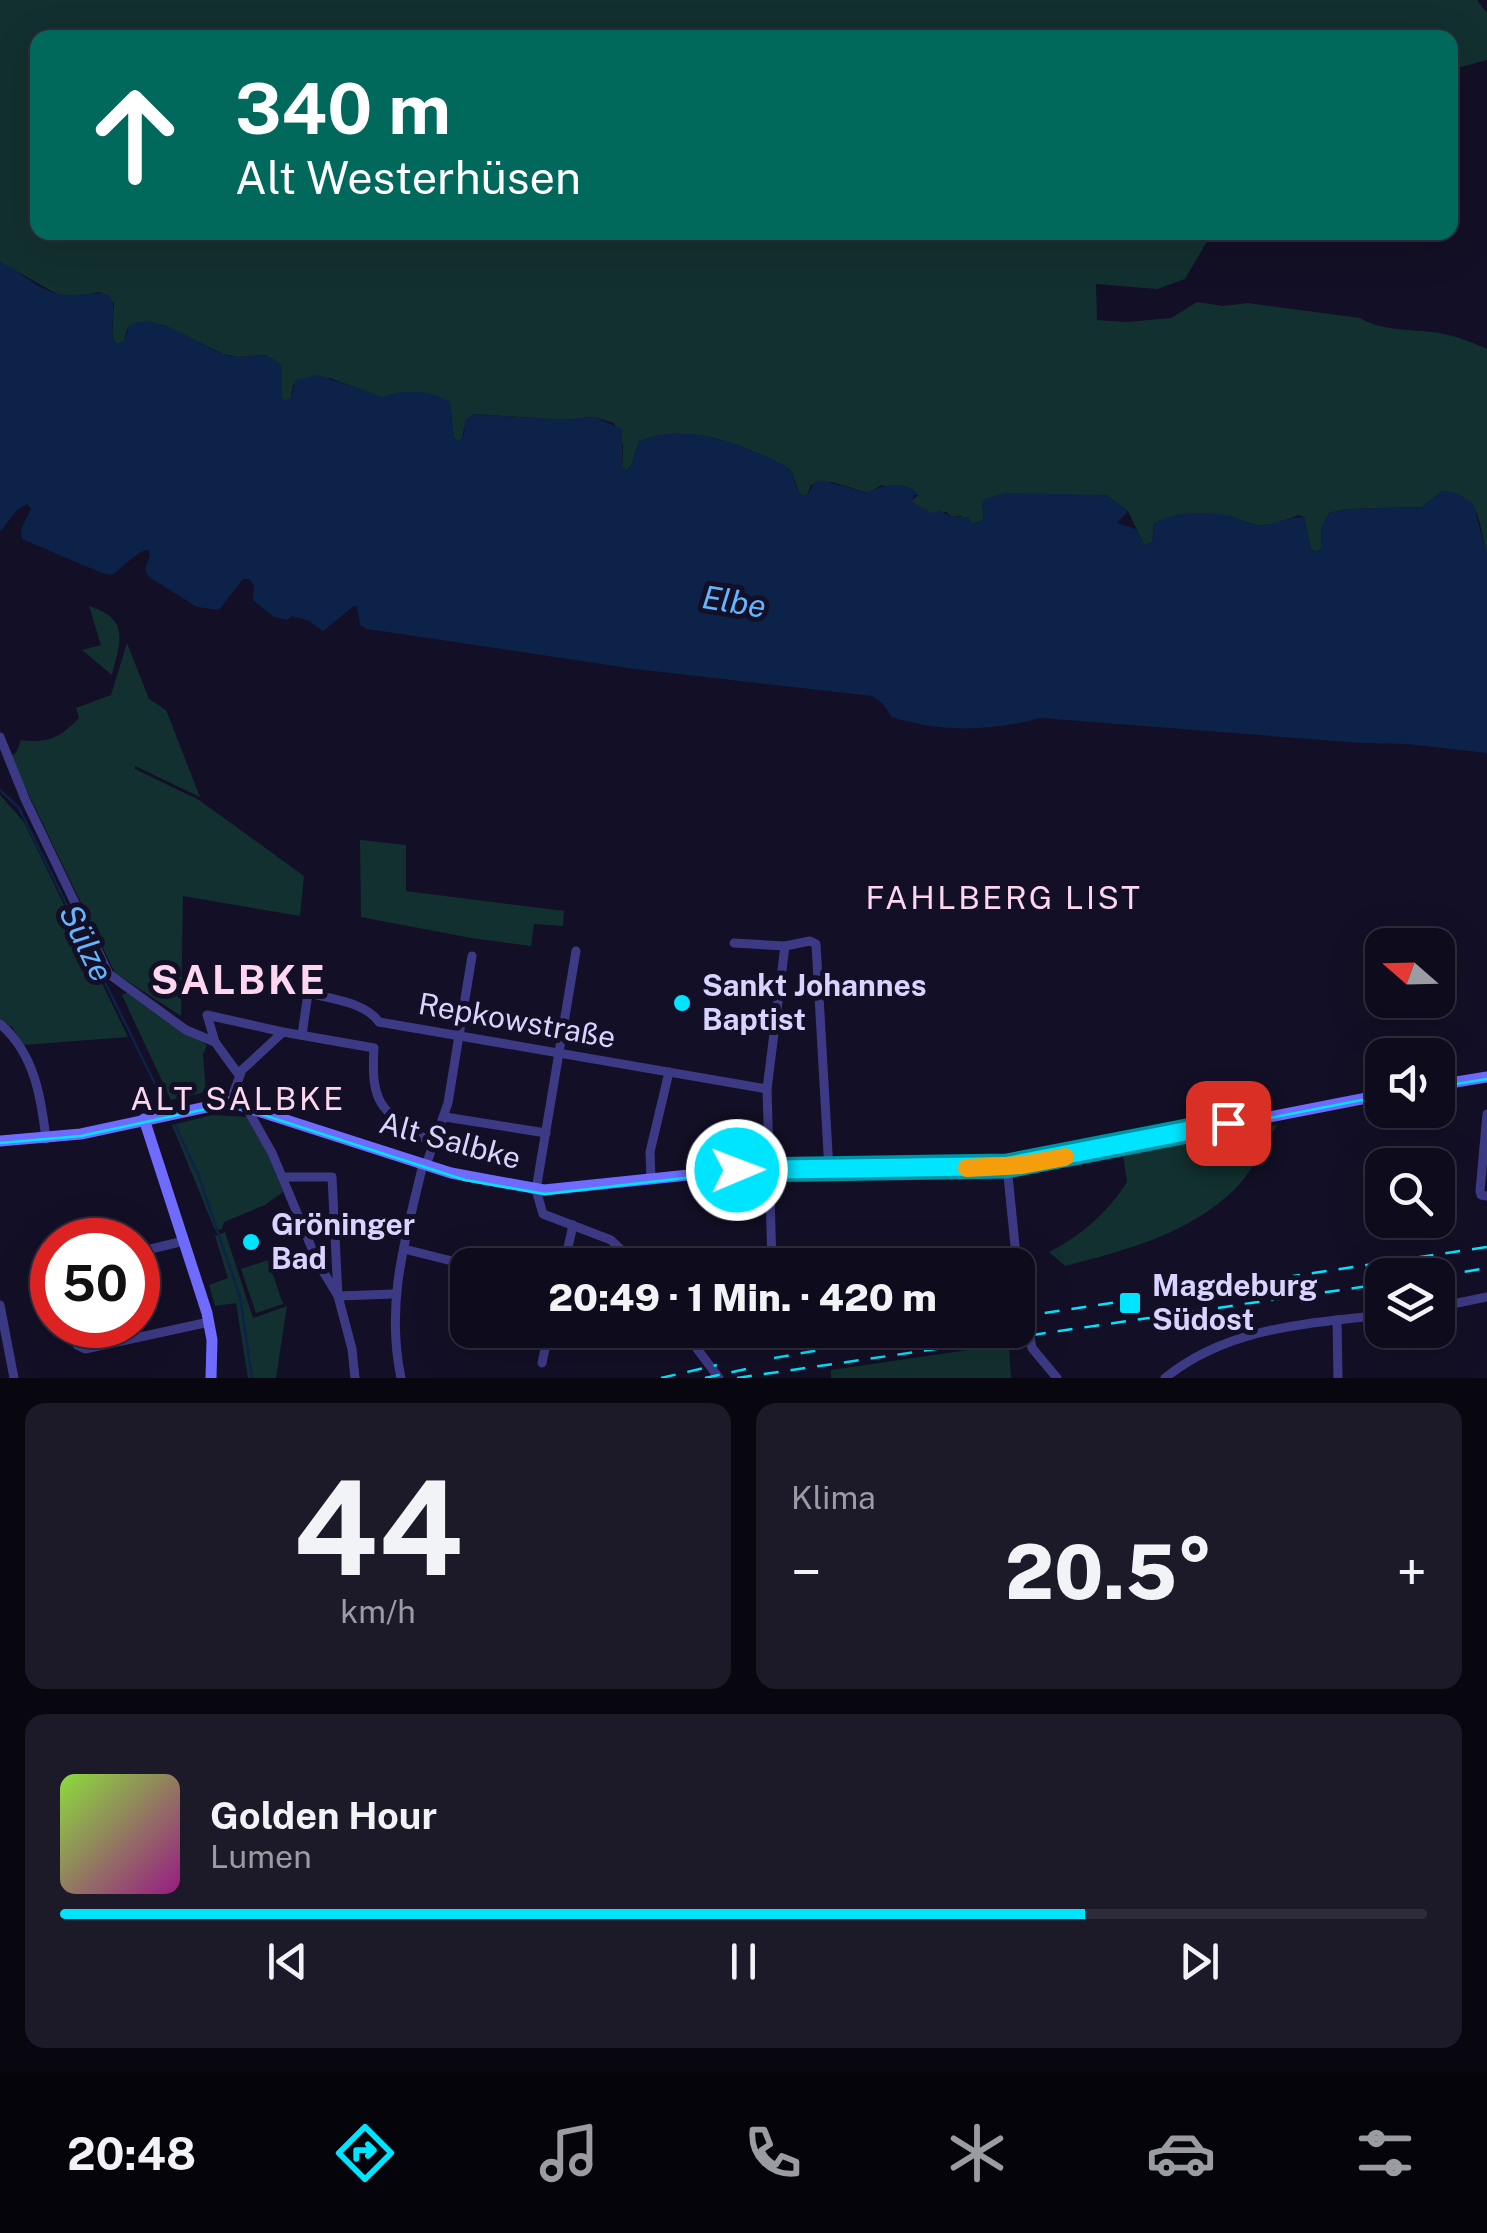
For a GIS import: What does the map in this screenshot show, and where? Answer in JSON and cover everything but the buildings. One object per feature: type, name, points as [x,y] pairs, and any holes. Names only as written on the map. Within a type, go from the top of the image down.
[{"type":"main road","points":[[1455,1084],[1487,1079]]},
{"type":"main road","name":"Alt Salbke","points":[[0,1142],[46,1139],[230,1102],[470,1178],[536,1190],[767,1169],[1007,1166],[1365,1097]]},
{"type":"main road","points":[[144,1119],[209,1322],[211,1378]]},
{"type":"street","points":[[0,737],[25,799],[108,972],[184,1028],[215,1042]]},
{"type":"street","points":[[734,943],[785,946],[810,941],[817,947],[828,1170]]},
{"type":"street","points":[[771,1248],[767,1088],[785,946]]},
{"type":"street","points":[[576,952],[536,1190],[542,1213],[611,1240],[619,1248]]},
{"type":"street","points":[[400,1378],[394,1341],[394,1294],[425,1165],[444,1118],[472,956]]},
{"type":"street","name":"Repkowstraße","points":[[302,1035],[308,993],[358,1008],[378,1022],[767,1088]]},
{"type":"street","points":[[239,1074],[215,1042],[207,1015],[374,1048]]},
{"type":"street","points":[[378,1022],[372,1083],[378,1099],[392,1116],[434,1144]]},
{"type":"street","points":[[0,1024],[17,1039],[34,1074],[46,1139]]},
{"type":"street","points":[[230,1102],[239,1074],[282,1032]]},
{"type":"street","points":[[650,1180],[650,1152],[668,1072]]},
{"type":"street","points":[[245,1105],[283,1177],[318,1263],[338,1296]]},
{"type":"street","points":[[1483,1193],[1487,1114]]},
{"type":"street","points":[[444,1118],[546,1133]]},
{"type":"street","points":[[1007,1166],[1015,1248]]},
{"type":"street","points":[[283,1177],[332,1177],[338,1296],[356,1378]]},
{"type":"street","points":[[568,1248],[573,1225]]},
{"type":"street","points":[[160,1247],[184,1241]]},
{"type":"street","points":[[404,1249],[450,1260]]},
{"type":"street","points":[[338,1296],[394,1294]]},
{"type":"street","points":[[1455,1304],[1487,1298]]},
{"type":"street","points":[[0,1304],[14,1378]]},
{"type":"street","points":[[1168,1376],[1230,1340],[1266,1330],[1365,1317]]},
{"type":"street","points":[[1337,1320],[1338,1378]]},
{"type":"street","points":[[160,1332],[209,1322]]},
{"type":"street","points":[[542,1363],[545,1348]]},
{"type":"street","points":[[698,1348],[720,1378]]},
{"type":"street","points":[[1032,1348],[1057,1378]]},
{"type":"street","points":[[1168,1376],[1178,1373],[1183,1378]]},
{"type":"green space","points":[[0,0],[1477,0],[1487,13],[1487,60],[1458,68],[1458,30],[30,30],[30,240],[1208,240],[1185,279],[1157,289],[1096,284],[1097,320],[1171,318],[1197,302],[1223,306],[1248,303],[1439,333],[1487,349],[1487,555],[1471,504],[1465,498],[1442,491],[1422,507],[1329,513],[1321,528],[1322,548],[1316,552],[1311,550],[1304,517],[1299,515],[1259,526],[1229,516],[1154,524],[1152,542],[1144,545],[1128,511],[1106,495],[982,503],[984,519],[972,525],[961,516],[933,514],[911,502],[918,495],[882,485],[868,493],[832,482],[811,485],[807,495],[802,496],[787,467],[733,444],[696,435],[639,441],[626,471],[622,467],[623,445],[614,423],[594,417],[563,420],[474,414],[458,441],[454,438],[450,402],[383,398],[330,378],[293,385],[291,398],[285,401],[282,366],[265,355],[223,354],[164,325],[127,329],[124,342],[116,344],[112,336],[114,303],[99,292],[72,297],[57,294],[0,262]]},
{"type":"green space","points":[[89,606],[111,617],[117,625],[119,642],[112,675],[82,650],[101,645]]},
{"type":"green space","points":[[127,643],[149,699],[166,710],[200,797],[135,769],[199,800],[304,876],[300,916],[183,896],[181,1016],[115,973],[10,756],[16,753],[21,740],[46,740],[60,734],[79,718],[76,708],[111,695]]},
{"type":"green space","points":[[0,795],[24,822],[128,1037],[24,1045],[12,1027],[0,1021]]},
{"type":"green space","points":[[360,840],[406,845],[406,891],[564,911],[563,926],[534,924],[531,946],[361,917]]},
{"type":"green space","points":[[129,992],[207,1045],[203,1054],[206,1092],[171,1100],[122,995]]},
{"type":"green space","points":[[212,1115],[247,1117],[283,1192],[215,1230],[172,1125]]},
{"type":"green space","points":[[1277,1125],[1234,1190],[1196,1219],[1133,1247],[1065,1266],[1049,1252],[1093,1222],[1111,1204],[1127,1182],[1123,1155]]},
{"type":"green space","points":[[225,1232],[253,1318],[287,1306],[276,1378],[248,1378],[236,1303],[215,1306],[209,1285],[228,1278],[215,1236]]},
{"type":"green space","points":[[268,1260],[283,1304],[256,1313],[241,1269]]},
{"type":"green space","points":[[982,1348],[1009,1348],[1011,1378],[831,1378],[831,1370]]},
{"type":"water","name":"Elbe","points":[[0,262],[59,294],[109,295],[116,344],[124,342],[129,326],[153,322],[231,356],[262,355],[275,360],[282,366],[285,401],[291,398],[296,380],[318,375],[383,397],[426,393],[450,402],[454,438],[458,441],[464,435],[465,420],[474,414],[563,420],[594,417],[622,429],[622,467],[626,471],[639,441],[696,435],[733,444],[787,467],[802,496],[821,480],[867,493],[901,485],[919,495],[914,495],[912,502],[933,514],[939,510],[952,517],[968,517],[973,525],[984,519],[985,499],[1005,493],[1106,495],[1128,511],[1117,523],[1136,529],[1144,545],[1152,542],[1154,524],[1181,514],[1225,515],[1263,525],[1304,517],[1311,550],[1316,552],[1322,548],[1321,528],[1329,513],[1422,507],[1442,491],[1454,492],[1473,503],[1487,555],[1487,753],[1041,718],[985,728],[929,726],[892,717],[872,696],[635,669],[367,629],[360,625],[354,606],[323,631],[292,616],[287,620],[274,617],[253,600],[254,585],[249,579],[243,579],[219,610],[197,607],[149,577],[145,570],[148,550],[111,575],[102,573],[22,539],[21,529],[31,509],[27,504],[17,510],[0,532]]},
{"type":"waterway","name":"Sülze","points":[[0,790],[19,808],[164,1102]]},
{"type":"waterway","name":"Sülze","points":[[175,1125],[198,1174],[240,1297],[252,1378]]},
{"type":"tram line","points":[[1455,1084],[1487,1079]]},
{"type":"tram line","points":[[0,1143],[81,1136],[229,1104],[465,1180],[545,1194],[737,1172],[1022,1167],[1365,1099]]},
{"type":"railway","points":[[1035,1314],[1487,1247]]},
{"type":"railway","points":[[1455,1273],[1487,1268]]},
{"type":"railway","points":[[737,1378],[1365,1286]]},
{"type":"railway","points":[[774,1358],[831,1348]]},
{"type":"railway","points":[[661,1378],[717,1365]]},
{"type":"railway","points":[[705,1378],[751,1368]]},
{"type":"slow traffic","points":[[967,1168],[1022,1165],[1065,1157]]},
{"type":"place","name":"Sankt Johannes Baptist","points":[[682,1003]]},
{"type":"place","name":"Gröninger Bad","points":[[251,1242]]},
{"type":"place","name":"Magdeburg Südost","points":[[1130,1303]]},
{"type":"district","name":"FAHLBERG LIST","points":[[1004,898]]},
{"type":"district","name":"SALBKE","points":[[239,980]]},
{"type":"district","name":"ALT SALBKE","points":[[238,1099]]},
{"type":"route","points":[[737,1170],[1007,1166],[1228,1123]]}]
